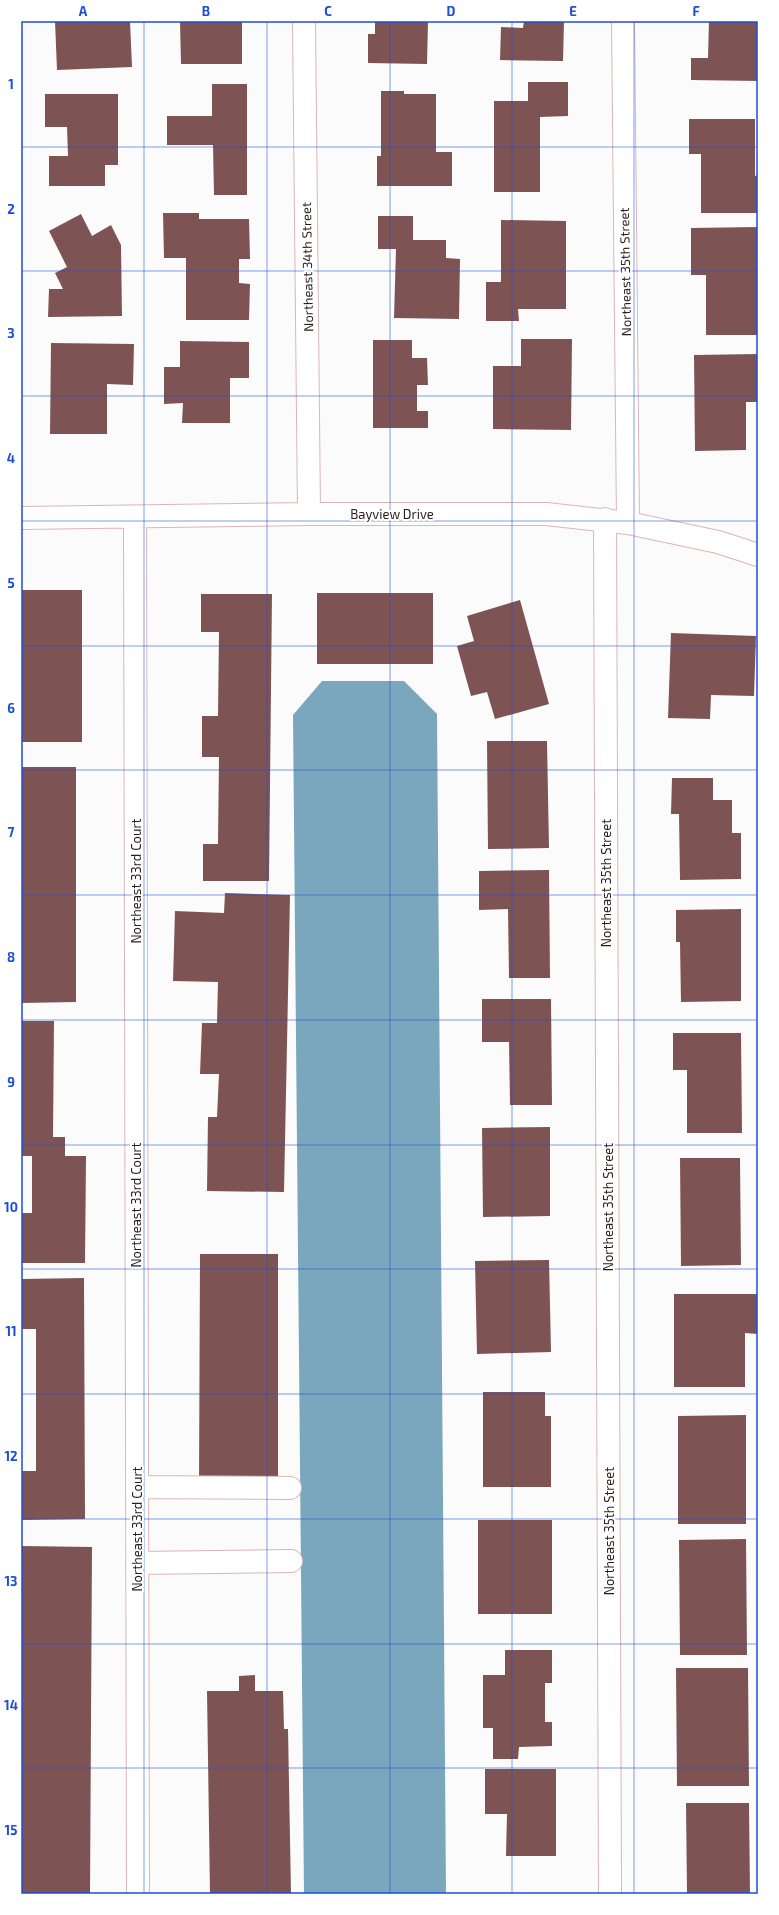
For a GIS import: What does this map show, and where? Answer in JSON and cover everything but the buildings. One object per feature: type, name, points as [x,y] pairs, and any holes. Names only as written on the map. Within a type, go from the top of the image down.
[{"type":"street","name":"Northeast 34th Street","points":[[304,21],[309,514]]},
{"type":"street","name":"Northeast 35th Street","points":[[623,21],[628,523]]},
{"type":"street","name":"Bayview Drive","points":[[21,518],[309,514],[546,514],[605,519],[628,523],[718,542],[758,555]]},
{"type":"street","name":"Northeast 33rd Court","points":[[135,517],[138,1894]]},
{"type":"street","name":"Northeast 35th Street","points":[[605,519],[610,1894]]},
{"type":"street","points":[[137,1487],[290,1488]]},
{"type":"street","points":[[137,1563],[291,1561]]},
{"type":"water","points":[[322,681],[404,681],[437,714],[446,1894],[304,1894],[293,715]]}]
